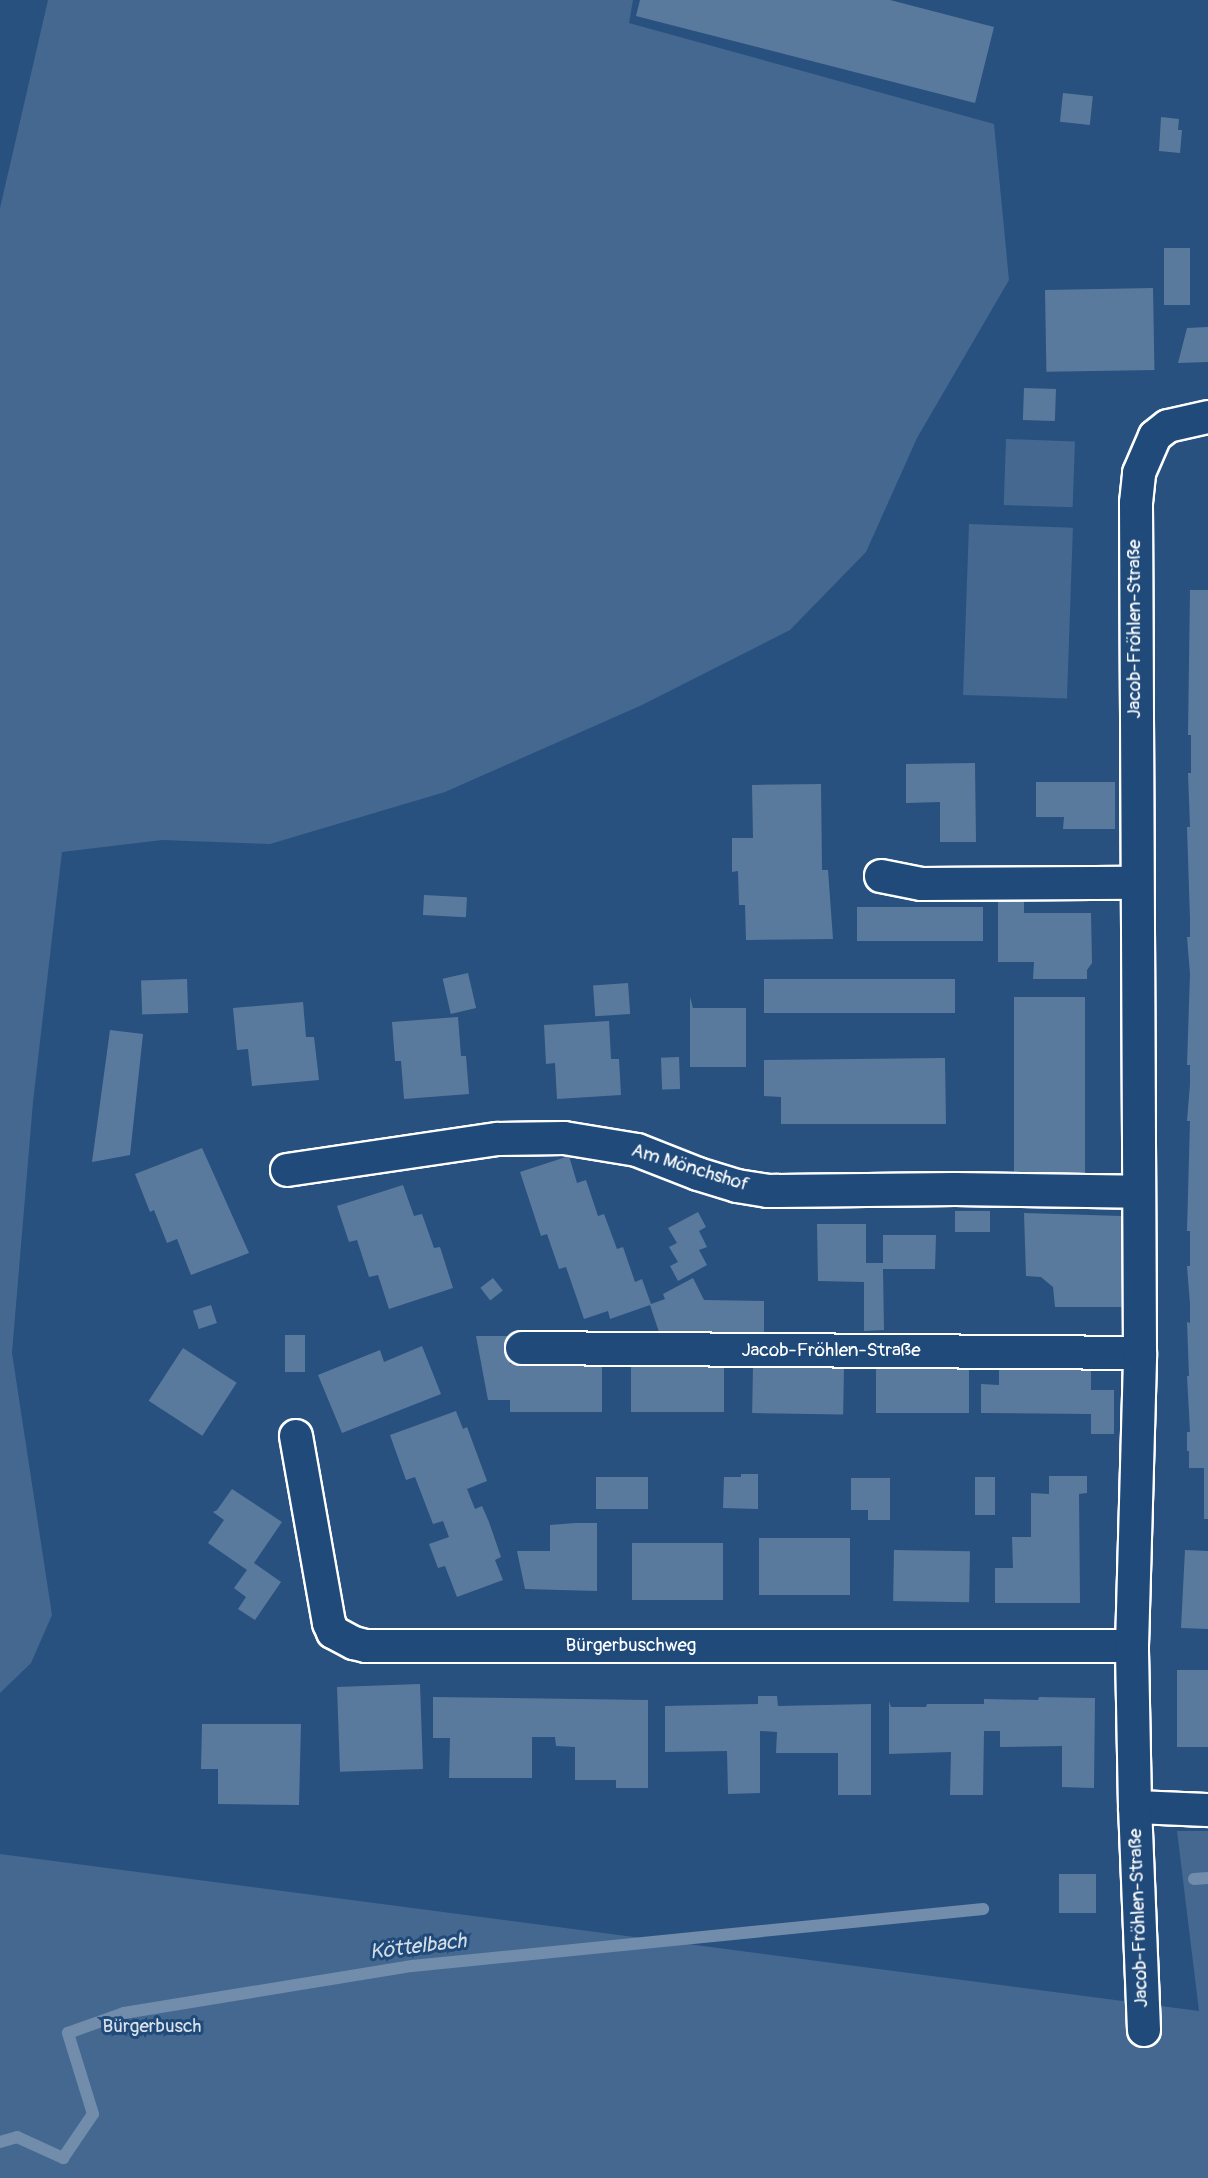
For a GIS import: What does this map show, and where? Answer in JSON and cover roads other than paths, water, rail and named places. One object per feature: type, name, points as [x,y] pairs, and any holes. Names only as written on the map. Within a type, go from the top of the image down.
[{"type":"street","name":"Jacob-Fröhlen-Straße","points":[[1144,2030],[1132,1646],[1140,1353],[1137,1192],[1136,503],[1139,474],[1150,445],[1168,426],[1208,417]]},
{"type":"street","points":[[881,876],[921,884],[1136,883]]},
{"type":"street","name":"Am Mönchshof","points":[[287,1170],[498,1139],[564,1138],[637,1150],[698,1174],[737,1186],[768,1191],[955,1188],[1137,1192]]},
{"type":"street","name":"Jacob-Fröhlen-Straße","points":[[522,1348],[1140,1353]]},
{"type":"street","name":"Bürgerbuschweg","points":[[296,1436],[329,1623],[333,1632],[354,1643],[366,1646],[1132,1646]]},
{"type":"street","name":"Jacob-Fröhlen-Straße","points":[[1135,1807],[1208,1810]]},
{"type":"waterway","name":"Köttelbach","points":[[1194,1879],[1208,1878]]},
{"type":"waterway","name":"Köttelbach","points":[[0,2142],[17,2137],[63,2158],[93,2114],[68,2033],[124,2013],[412,1966],[983,1909]]},
{"type":"park label","name":"Bürgerbusch","points":[[152,2027]]}]
